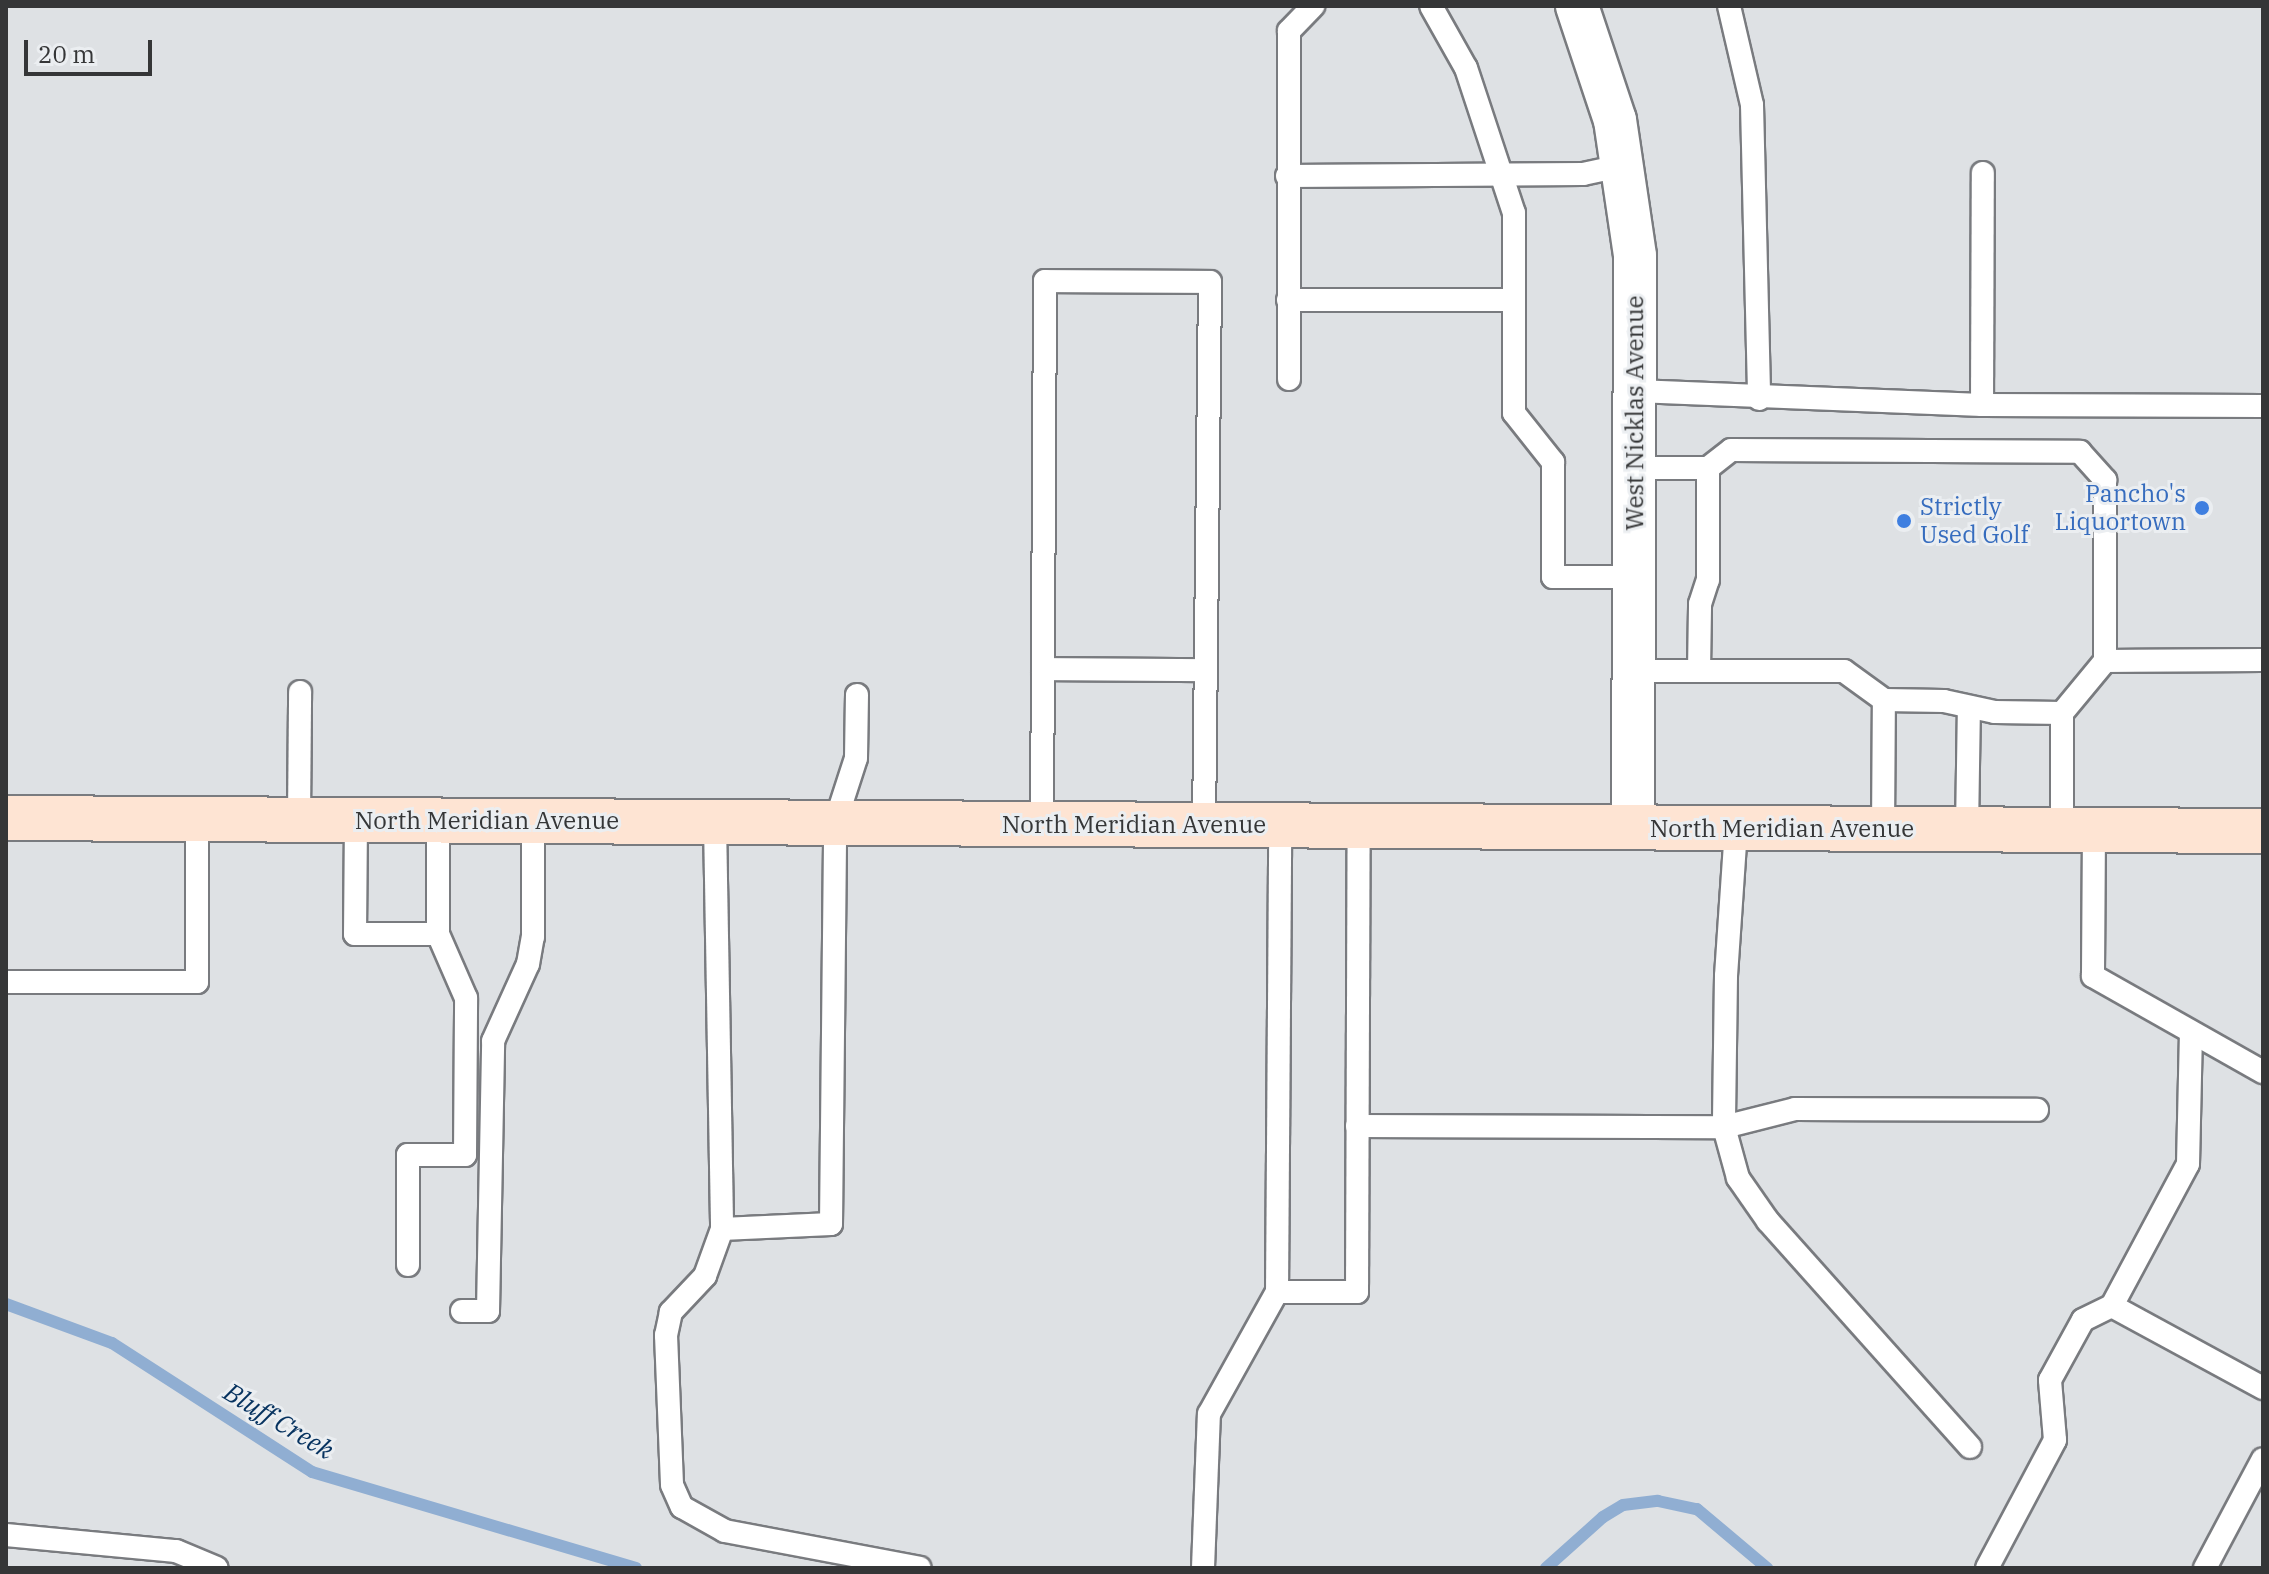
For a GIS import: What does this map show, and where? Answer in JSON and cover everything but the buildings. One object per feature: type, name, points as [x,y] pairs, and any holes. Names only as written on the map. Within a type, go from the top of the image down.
[{"type":"main road","name":"North Meridian Avenue","points":[[6,818],[2263,831]]},
{"type":"street","name":"West Nicklas Avenue","points":[[1577,6],[1600,67],[1625,165],[1635,256],[1633,828]]},
{"type":"lane","points":[[1289,379],[1289,31],[1313,6]]},
{"type":"lane","points":[[1431,6],[1466,68],[1514,213],[1514,413],[1553,462],[1553,577],[1635,577]]},
{"type":"lane","points":[[1729,6],[1752,105],[1759,399]]},
{"type":"lane","points":[[1287,176],[1583,174],[1625,165]]},
{"type":"lane","points":[[1982,405],[1983,173]]},
{"type":"lane","points":[[1042,825],[1045,281],[1075,281],[1210,282],[1204,826]]},
{"type":"lane","points":[[1288,300],[1514,300]]},
{"type":"lane","points":[[1636,391],[1734,393],[1759,399],[1982,405],[2263,406]]},
{"type":"lane","points":[[1635,468],[1708,468],[1731,450],[2080,452],[2105,480],[2105,661],[2062,713],[2093,976],[2263,1072]]},
{"type":"lane","points":[[1699,671],[1700,604],[1708,580],[1708,468]]},
{"type":"lane","points":[[2105,661],[2263,660]]},
{"type":"lane","points":[[1043,669],[1204,670]]},
{"type":"lane","points":[[1634,671],[1844,671],[1884,700],[1944,701],[1969,707],[2062,713]]},
{"type":"lane","points":[[299,819],[300,692]]},
{"type":"lane","points":[[722,1229],[831,1224],[835,823],[856,758],[857,695]]},
{"type":"lane","points":[[1883,830],[1884,700]]},
{"type":"lane","points":[[1967,830],[1969,707]]},
{"type":"lane","points":[[6,982],[197,982],[197,819]]},
{"type":"lane","points":[[356,820],[355,934],[438,934]]},
{"type":"lane","points":[[408,1265],[408,1155],[465,1155],[466,998],[438,934],[438,821]]},
{"type":"lane","points":[[462,1311],[488,1311],[493,1041],[531,951],[533,821]]},
{"type":"lane","points":[[715,822],[722,1229],[705,1276],[676,1303],[666,1335],[672,1485],[682,1507],[725,1531],[920,1568]]},
{"type":"lane","points":[[1203,1568],[1209,1414],[1277,1292],[1280,826]]},
{"type":"lane","points":[[1277,1292],[1357,1292],[1359,826]]},
{"type":"lane","points":[[1736,829],[1724,1127],[1738,1178],[1768,1221],[1970,1447]]},
{"type":"lane","points":[[1987,1568],[2055,1440],[2050,1380],[2083,1320],[2112,1306],[2188,1164],[2191,1032]]},
{"type":"lane","points":[[1357,1126],[1724,1127],[1795,1109],[2037,1110]]},
{"type":"lane","points":[[2112,1306],[2263,1388]]},
{"type":"lane","points":[[2205,1568],[2263,1459]]},
{"type":"lane","points":[[6,1535],[176,1551],[217,1568]]},
{"type":"waterway","name":"Bluff Creek","points":[[6,1304],[112,1343],[312,1472],[636,1568]]},
{"type":"waterway","name":"Bluff Creek","points":[[1546,1568],[1603,1517],[1623,1505],[1658,1501],[1697,1509],[1767,1568]]},
{"type":"place","name":"Pancho's Liquortown","points":[[2202,508]]},
{"type":"place","name":"Strictly Used Golf","points":[[1904,521]]}]
